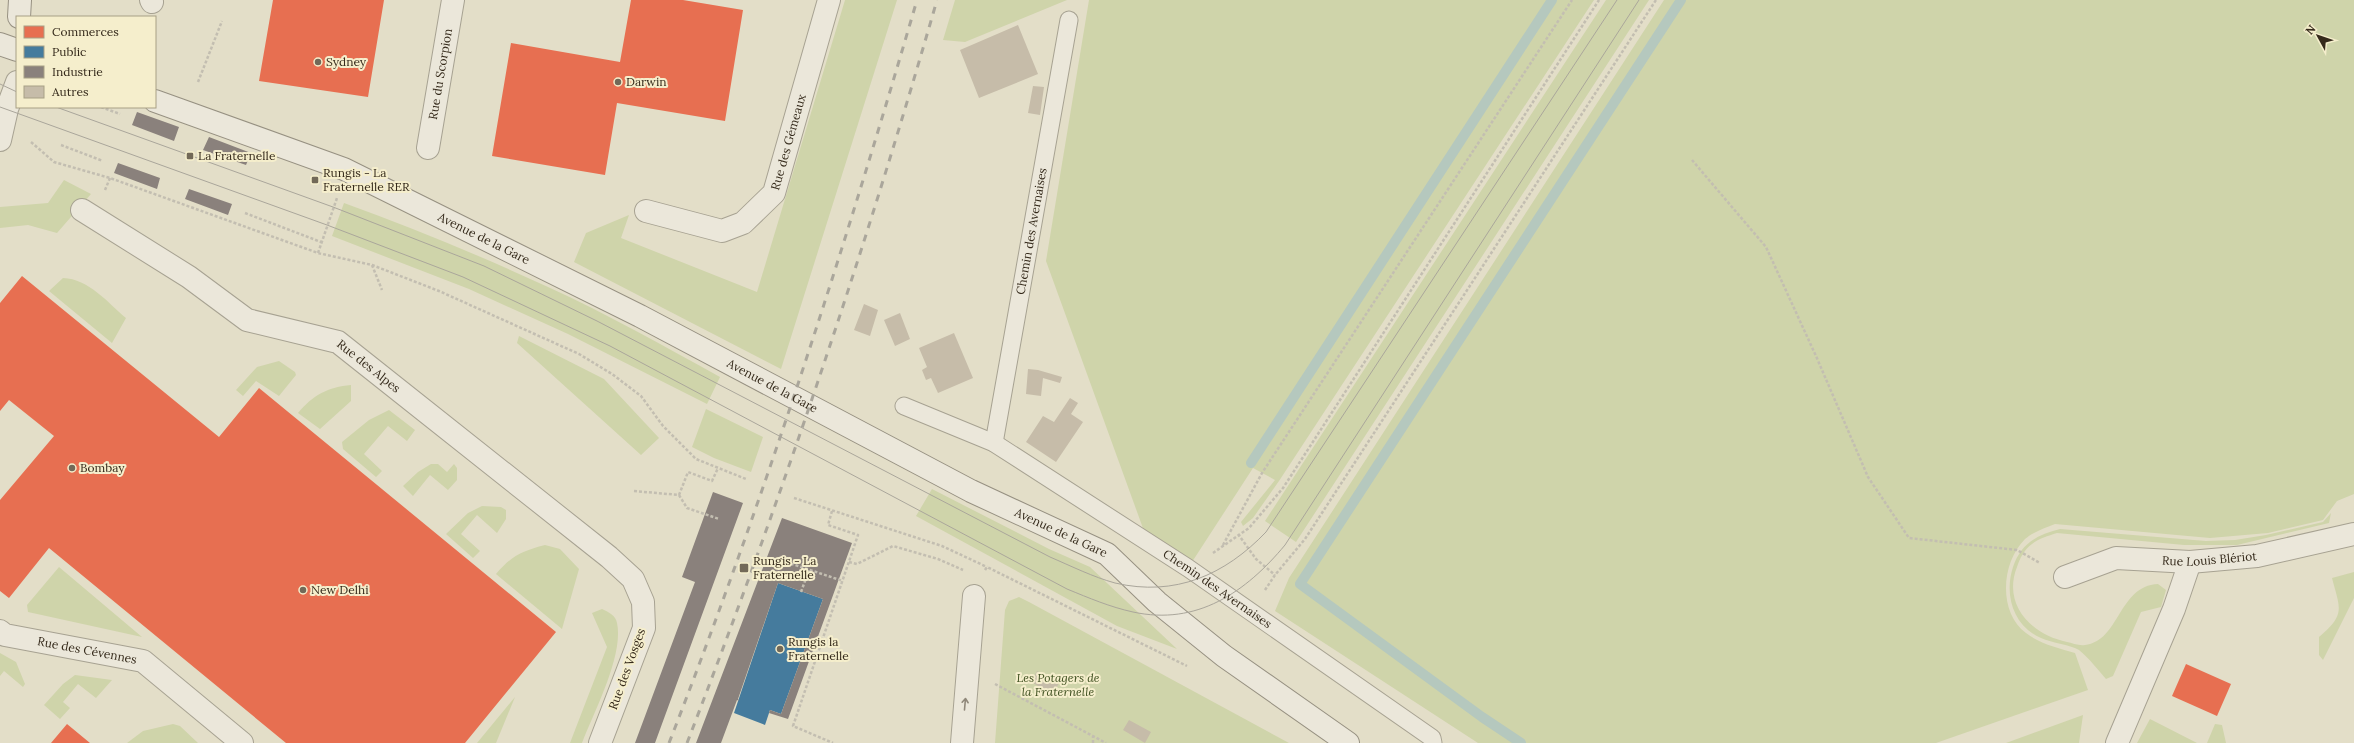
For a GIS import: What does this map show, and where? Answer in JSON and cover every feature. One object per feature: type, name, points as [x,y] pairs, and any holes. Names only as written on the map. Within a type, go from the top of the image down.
[{"type":"street","points":[[19,16],[20,0]]},
{"type":"street","name":"Rue du Scorpion","points":[[428,148],[453,0]]},
{"type":"street","name":"Rue des Gémeaux","points":[[646,211],[722,231],[743,223],[774,193],[829,0]]},
{"type":"street","points":[[0,44],[16,50]]},
{"type":"street","points":[[0,140],[7,109],[16,85]]},
{"type":"street","name":"Avenue de la Gare","points":[[156,101],[344,170],[640,316],[971,490],[1107,554],[1157,602],[1224,656],[1348,743]]},
{"type":"street","name":"Rue des Alpes","points":[[82,210],[189,278],[247,320],[338,342],[609,557]]},
{"type":"street","name":"Rue Louis Blériot","points":[[2065,577],[2116,558],[2190,562],[2257,556],[2354,534]]},
{"type":"street","name":"Rue des Vosges","points":[[600,743],[644,628],[643,602],[633,579],[609,557]]},
{"type":"street","points":[[2117,743],[2174,609],[2190,562]]},
{"type":"street","points":[[962,743],[974,596]]},
{"type":"street","name":"Rue des Cévennes","points":[[0,631],[5,636],[143,661],[242,743]]},
{"type":"lane","name":"Chemin des Avernaises","points":[[994,443],[1069,20]]},
{"type":"lane","name":"Chemin des Avernaises","points":[[904,406],[994,443],[1188,568],[1432,738],[1433,743]]},
{"type":"path","points":[[1222,547],[1262,473],[1572,0]]},
{"type":"path","points":[[1188,568],[1249,528],[1283,488],[1599,0]]},
{"type":"path","points":[[1251,613],[1275,575],[1305,539],[1656,0]]},
{"type":"path","points":[[198,82],[222,21]]},
{"type":"path","points":[[104,108],[120,114]]},
{"type":"path","points":[[31,142],[54,162],[110,178],[318,253],[372,266],[439,291],[579,354],[612,374],[641,396],[663,426],[696,459],[746,479]]},
{"type":"path","points":[[61,146],[103,161]]},
{"type":"path","points":[[1692,160],[1766,247],[1816,356],[1868,478],[1909,538],[2017,550],[2065,577]]},
{"type":"path","points":[[318,253],[338,193]]},
{"type":"path","points":[[245,213],[321,242]]},
{"type":"path","points":[[372,266],[382,290]]},
{"type":"path","points":[[679,495],[688,472],[712,482],[718,468]]},
{"type":"path","points":[[634,491],[679,495]]},
{"type":"path","points":[[679,495],[687,508],[718,519]]},
{"type":"path","points":[[794,498],[832,511],[867,520],[942,546],[1190,667]]},
{"type":"path","points":[[832,511],[828,525],[858,535],[793,726],[833,743]]},
{"type":"path","points":[[1238,534],[1256,559],[1275,575]]},
{"type":"path","points":[[849,562],[857,564],[893,546],[938,559],[966,571]]},
{"type":"path","points":[[786,562],[843,581]]},
{"type":"path","points":[[984,572],[987,567]]},
{"type":"path","points":[[801,592],[809,570]]},
{"type":"path","points":[[995,684],[1106,743]]},
{"type":"path","points":[[1093,736],[1093,743]]},
{"type":"green space","points":[[845,0],[897,0],[781,369],[574,262],[586,233],[629,215],[621,238],[757,292]]},
{"type":"green space","points":[[955,0],[1067,0],[965,42],[943,40]]},
{"type":"green space","points":[[1089,0],[1594,0],[1279,481],[1253,518],[1243,526],[1241,522],[1275,480],[1253,468],[1192,562],[1144,531],[1046,261]]},
{"type":"green space","points":[[1606,0],[1649,0],[1296,542],[1265,521]]},
{"type":"green space","points":[[1664,0],[2354,0],[2354,494],[2337,501],[2323,520],[2268,533],[2210,538],[2055,524],[2032,534],[2025,539],[2017,549],[2007,574],[2007,600],[2011,613],[2017,624],[2031,637],[2075,653],[2088,690],[1936,743],[1478,743],[1275,611],[1289,578]]},
{"type":"green space","points":[[64,180],[91,194],[57,233],[28,225],[0,228],[0,207],[48,203]]},
{"type":"green space","points":[[344,203],[396,222],[498,264],[614,319],[699,365],[720,377],[707,404],[568,334],[469,289],[332,236]]},
{"type":"green space","points":[[63,278],[81,282],[97,292],[126,318],[112,343],[49,291]]},
{"type":"green space","points":[[519,336],[604,379],[659,438],[641,455],[517,343]]},
{"type":"green space","points":[[279,361],[295,372],[296,375],[279,396],[256,381],[243,396],[236,390],[257,367]]},
{"type":"green space","points":[[351,385],[351,401],[320,429],[298,413],[309,401],[322,393],[335,388]]},
{"type":"green space","points":[[706,409],[763,437],[751,472],[714,458],[692,447]]},
{"type":"green space","points":[[389,410],[415,430],[407,441],[388,426],[364,454],[382,471],[376,477],[343,449],[342,442],[369,420]]},
{"type":"green space","points":[[431,464],[438,464],[447,472],[454,464],[457,468],[457,480],[448,490],[430,475],[413,496],[403,486],[418,472]]},
{"type":"green space","points":[[932,489],[1049,549],[1090,567],[1177,649],[1117,626],[916,516]]},
{"type":"green space","points":[[482,506],[501,507],[506,510],[506,519],[497,533],[477,515],[461,534],[480,551],[473,558],[446,534],[468,513]]},
{"type":"green space","points":[[2331,513],[2329,523],[2237,545],[2184,545],[2057,533],[2044,537],[2035,542],[2027,549],[2019,560],[2013,581],[2014,594],[2017,606],[2023,616],[2042,633],[2054,638],[2080,645],[2097,641],[2106,634],[2135,594],[2145,587],[2158,584],[2166,590],[2161,607],[2141,612],[2113,676],[2106,679],[2090,660],[2079,650],[2045,640],[2031,633],[2017,618],[2013,608],[2010,578],[2016,559],[2025,546],[2031,541],[2052,531],[2060,529],[2206,541],[2235,540],[2266,535],[2323,522]]},
{"type":"green space","points":[[545,545],[560,549],[579,569],[562,629],[496,574],[512,558]]},
{"type":"green space","points":[[59,567],[142,637],[28,612],[27,605]]},
{"type":"green space","points":[[2354,572],[2354,598],[2323,660],[2319,655],[2319,637],[2334,622],[2339,610],[2339,604],[2332,578]]},
{"type":"green space","name":"Les Potagers de la Fraternelle","points":[[1019,597],[1289,743],[995,743],[1005,610],[1009,601]]},
{"type":"green space","points":[[602,609],[612,614],[617,623],[618,636],[616,651],[607,683],[582,743],[570,743],[607,647],[592,613]]},
{"type":"green space","points":[[0,653],[16,662],[25,684],[23,687],[4,671],[0,676]]},
{"type":"green space","points":[[75,675],[112,680],[96,698],[78,684],[63,702],[70,708],[60,719],[44,705],[63,684]]},
{"type":"green space","points":[[515,697],[496,743],[477,743]]},
{"type":"green space","points":[[2083,715],[2079,743],[2006,743]]},
{"type":"green space","points":[[2150,719],[2197,743],[2137,743]]},
{"type":"green space","points":[[173,724],[180,726],[198,743],[127,743],[143,731]]},
{"type":"green space","points":[[2215,724],[2222,725],[2226,743],[2207,743]]},
{"type":"building: Commerces","name":"Sydney","points":[[273,0],[384,0],[368,97],[259,81]]},
{"type":"building: Commerces","name":"Darwin","points":[[631,0],[683,0],[743,10],[725,121],[617,103],[605,175],[492,156],[511,43],[620,62]]},
{"type":"building: Commerces","name":"New Delhi","points":[[22,276],[219,437],[259,388],[556,632],[465,743],[286,743],[49,548],[9,598],[0,591],[0,500],[54,436],[9,400],[0,411],[0,303]]},
{"type":"building: Commerces","points":[[2186,664],[2231,684],[2217,716],[2172,696]]},
{"type":"building: Commerces","points":[[67,724],[90,743],[51,743]]},
{"type":"building: Public","name":"Rungis la Fraternelle","points":[[778,583],[823,599],[781,714],[770,710],[765,725],[734,713]]},
{"type":"building: Industrie","points":[[137,112],[179,127],[174,141],[132,125]]},
{"type":"building: Industrie","points":[[209,137],[251,153],[246,165],[203,150]]},
{"type":"building: Industrie","points":[[118,163],[160,178],[157,189],[114,173]]},
{"type":"building: Industrie","points":[[189,189],[232,204],[228,215],[185,199]]},
{"type":"building: Industrie","points":[[713,492],[743,503],[655,743],[635,743],[695,582],[682,577]]},
{"type":"building: Industrie","points":[[782,518],[852,543],[788,719],[769,713],[770,710],[781,714],[823,599],[778,583],[738,699],[739,701],[737,700],[721,743],[696,743]]},
{"type":"building: Autres","points":[[1018,25],[1038,74],[979,98],[960,50]]},
{"type":"building: Autres","points":[[1033,86],[1044,87],[1040,115],[1028,113]]},
{"type":"building: Autres","points":[[864,304],[878,310],[870,336],[854,330]]},
{"type":"building: Autres","points":[[900,313],[910,339],[895,346],[884,320]]},
{"type":"building: Autres","points":[[954,333],[973,378],[938,393],[931,378],[926,380],[922,370],[927,367],[919,348]]},
{"type":"building: Autres","points":[[1028,369],[1038,370],[1062,377],[1060,383],[1043,378],[1041,396],[1026,394]]},
{"type":"building: Autres","points":[[1070,398],[1078,403],[1071,414],[1083,422],[1056,462],[1026,442],[1043,416],[1054,422]]},
{"type":"building: Autres","points":[[1037,671],[1059,683],[1053,694],[1031,682]]},
{"type":"building: Autres","points":[[1129,720],[1151,732],[1145,743],[1123,730]]},
{"type":"waterway","points":[[1251,463],[1552,0]]},
{"type":"waterway","points":[[1521,743],[1482,717],[1300,584],[1681,0]]},
{"type":"tram line","points":[[59,108],[333,207],[484,266],[597,321],[1050,557],[1107,581],[1137,587],[1158,587],[1198,579],[1216,571],[1234,560],[1266,532],[1617,0]]},
{"type":"tram line","points":[[0,107],[327,225],[463,277],[610,346],[1067,589],[1124,610],[1156,615],[1178,614],[1199,609],[1237,591],[1270,562],[1285,545],[1639,0]]},
{"type":"tram line","points":[[0,84],[16,92]]},
{"type":"railway","points":[[669,743],[738,560],[770,467],[832,281],[917,0]]},
{"type":"railway","points":[[687,743],[756,560],[820,374],[881,188],[937,0]]},
{"type":"place","name":"Sydney","points":[[318,62]]},
{"type":"place","name":"Darwin","points":[[618,82]]},
{"type":"place","name":"La Fraternelle","points":[[190,156]]},
{"type":"place","name":"Rungis - La Fraternelle RER","points":[[315,180]]},
{"type":"place","name":"Bombay","points":[[72,468]]},
{"type":"place","name":"Rungis - La Fraternelle","points":[[744,568]]},
{"type":"place","name":"New Delhi","points":[[303,590]]},
{"type":"place","name":"Rungis la Fraternelle","points":[[780,649]]}]
